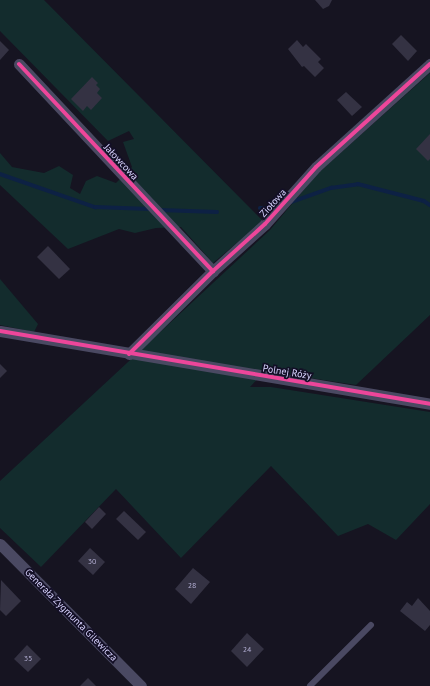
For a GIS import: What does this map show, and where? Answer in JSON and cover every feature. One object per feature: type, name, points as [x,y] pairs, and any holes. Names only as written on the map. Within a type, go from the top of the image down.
[{"type":"street","name":"Jałowcowa","points":[[18,64],[213,271]]},
{"type":"street","name":"Ziołowa","points":[[129,354],[213,271],[265,224],[316,167],[430,64]]},
{"type":"street","name":"Polnej Róży","points":[[0,331],[430,404]]},
{"type":"street","name":"Generała Zygmunta Gilewicza","points":[[0,544],[141,686]]},
{"type":"lane","points":[[310,686],[371,625]]},
{"type":"green space","points":[[0,0],[44,0],[263,221],[213,263],[181,227],[156,228],[135,233],[119,229],[68,249],[0,185],[0,153],[12,167],[44,173],[59,166],[73,175],[70,188],[80,194],[86,181],[97,176],[116,183],[132,167],[123,142],[134,139],[129,131],[108,141],[0,31]]},
{"type":"green space","points":[[430,73],[430,315],[356,385],[265,371],[250,387],[271,387],[430,412],[430,504],[396,540],[368,524],[338,536],[271,466],[181,558],[116,489],[41,567],[0,528],[0,481],[270,230],[317,174]]},
{"type":"green space","points":[[0,279],[38,324],[34,332],[0,325]]},
{"type":"building","points":[[315,0],[332,0],[329,6],[323,9]]},
{"type":"building","points":[[401,35],[417,51],[408,61],[392,44]]},
{"type":"building","points":[[297,40],[303,47],[306,44],[321,59],[318,62],[324,68],[315,77],[304,66],[302,67],[288,49]]},
{"type":"building","points":[[0,41],[9,50],[0,60]]},
{"type":"building","points":[[92,77],[98,83],[96,85],[100,89],[97,93],[102,98],[91,110],[87,106],[83,111],[71,99]]},
{"type":"building","points":[[346,92],[362,107],[352,116],[337,100]]},
{"type":"building","points":[[430,134],[430,159],[428,161],[416,149]]},
{"type":"building","points":[[48,246],[70,269],[59,279],[37,257]]},
{"type":"building","points":[[0,364],[7,371],[0,378]]},
{"type":"building","points":[[99,507],[106,514],[92,529],[85,522]]},
{"type":"building","points":[[124,511],[146,532],[138,540],[116,519]]},
{"type":"building","points":[[90,548],[105,562],[93,575],[78,561]]},
{"type":"building","points":[[193,568],[210,582],[191,604],[175,589]]},
{"type":"building","points":[[1,580],[21,601],[6,616],[0,610]]},
{"type":"building","points":[[418,598],[430,611],[430,625],[425,631],[400,611],[407,602],[412,606]]},
{"type":"building","points":[[247,633],[264,649],[247,667],[231,651]]},
{"type":"building","points":[[27,645],[41,659],[28,672],[14,659]]},
{"type":"building","points":[[88,678],[96,686],[80,686]]},
{"type":"waterway","points":[[0,174],[95,207],[150,209]]},
{"type":"waterway","points":[[289,203],[331,188],[358,184],[424,201],[430,205]]},
{"type":"waterway","points":[[260,208],[270,208]]},
{"type":"waterway","points":[[160,210],[217,212]]},
{"type":"cycle path","points":[[19,64],[213,271]]},
{"type":"cycle path","points":[[129,354],[213,271],[265,224],[316,167],[430,64]]},
{"type":"cycle path","points":[[0,331],[430,404]]}]
